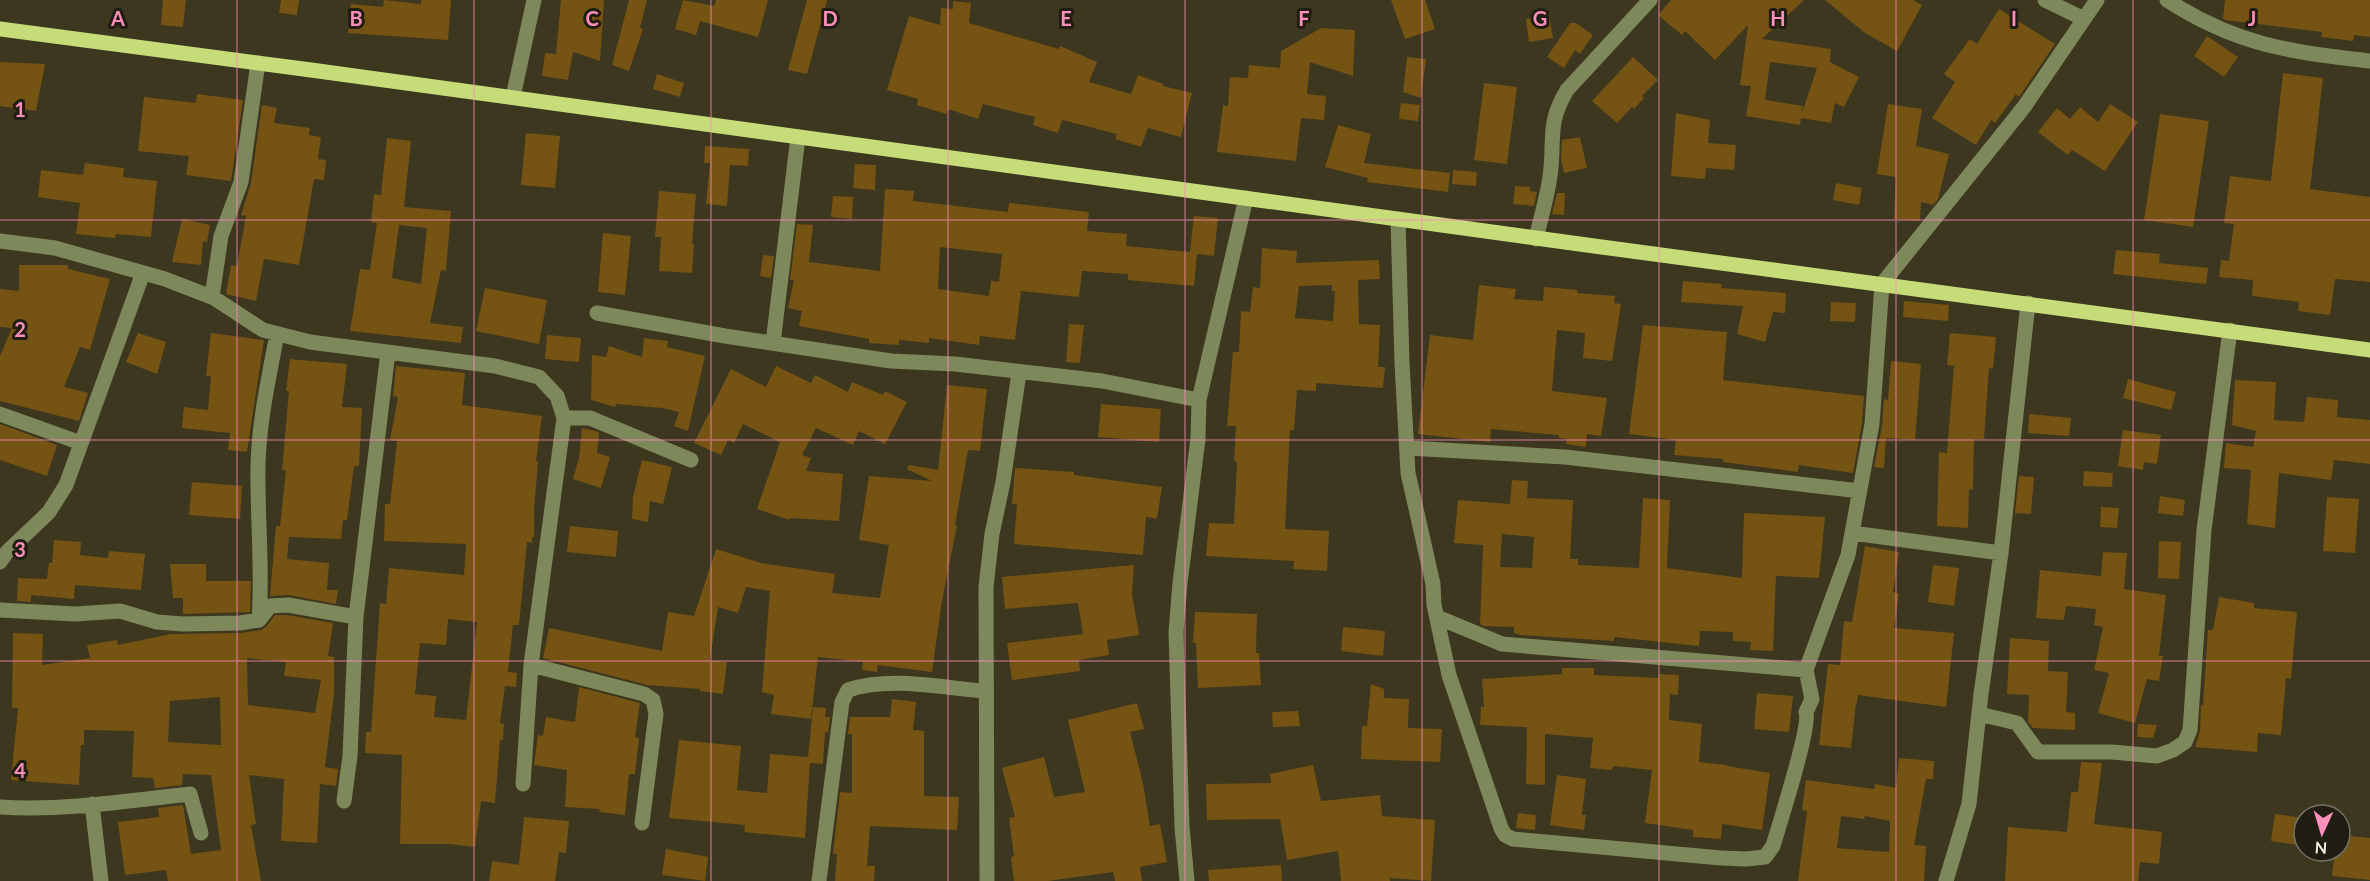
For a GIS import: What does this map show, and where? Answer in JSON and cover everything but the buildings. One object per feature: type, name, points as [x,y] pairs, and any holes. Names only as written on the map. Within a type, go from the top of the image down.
[{"type":"main road","points":[[0,29],[2370,350]]},
{"type":"street","points":[[513,97],[534,0]]},
{"type":"street","points":[[1536,238],[1551,169],[1551,128],[1557,106],[1567,90],[1650,0]]},
{"type":"street","points":[[2045,0],[2084,19]]},
{"type":"street","points":[[1398,219],[1408,473],[1433,584],[1449,675],[1505,835],[1513,839],[1721,858],[1765,857],[1773,846],[1808,717],[1806,712],[1812,699],[1806,670],[1848,555],[1872,424],[1882,284],[2024,107],[2097,0]]},
{"type":"street","points":[[2167,0],[2195,18],[2237,38],[2282,50],[2370,62]]},
{"type":"street","points":[[212,297],[221,236],[241,182],[258,63]]},
{"type":"street","points":[[773,343],[798,137]]},
{"type":"street","points":[[1187,881],[1182,827],[1176,632],[1198,439],[1199,400],[1246,198]]},
{"type":"street","points":[[0,241],[55,248],[143,273],[212,297],[263,330],[277,334],[310,342],[495,366],[539,377],[557,396],[564,418],[531,664],[523,784]]},
{"type":"street","points":[[0,562],[49,512],[66,484],[143,273]]},
{"type":"street","points":[[1946,881],[1969,804],[2001,553],[2028,303]]},
{"type":"street","points":[[597,314],[891,361],[955,364],[1102,381],[1199,400]]},
{"type":"street","points":[[1979,714],[2016,723],[2038,752],[2112,752],[2157,756],[2185,742],[2190,730],[2204,530],[2230,330]]},
{"type":"street","points":[[259,620],[262,584],[258,526],[258,462],[263,406],[277,334]]},
{"type":"street","points":[[344,801],[350,756],[356,617],[388,352]]},
{"type":"street","points":[[987,881],[986,587],[1019,373]]},
{"type":"street","points":[[0,414],[81,442]]},
{"type":"street","points":[[564,418],[590,418],[691,460]]},
{"type":"street","points":[[1408,448],[1565,458],[1860,491]]},
{"type":"street","points":[[1852,532],[2001,553]]},
{"type":"street","points":[[0,610],[75,614],[120,611],[157,622],[240,623],[259,620],[270,606],[279,605],[356,617]]},
{"type":"street","points":[[1437,617],[1502,644],[1806,670]]},
{"type":"street","points":[[531,664],[644,694],[653,700],[657,714],[642,823]]},
{"type":"street","points":[[819,881],[842,702],[848,690],[862,685],[882,683],[986,691]]},
{"type":"street","points":[[0,807],[35,808],[190,794],[201,834]]},
{"type":"street","points":[[92,804],[101,881]]}]
